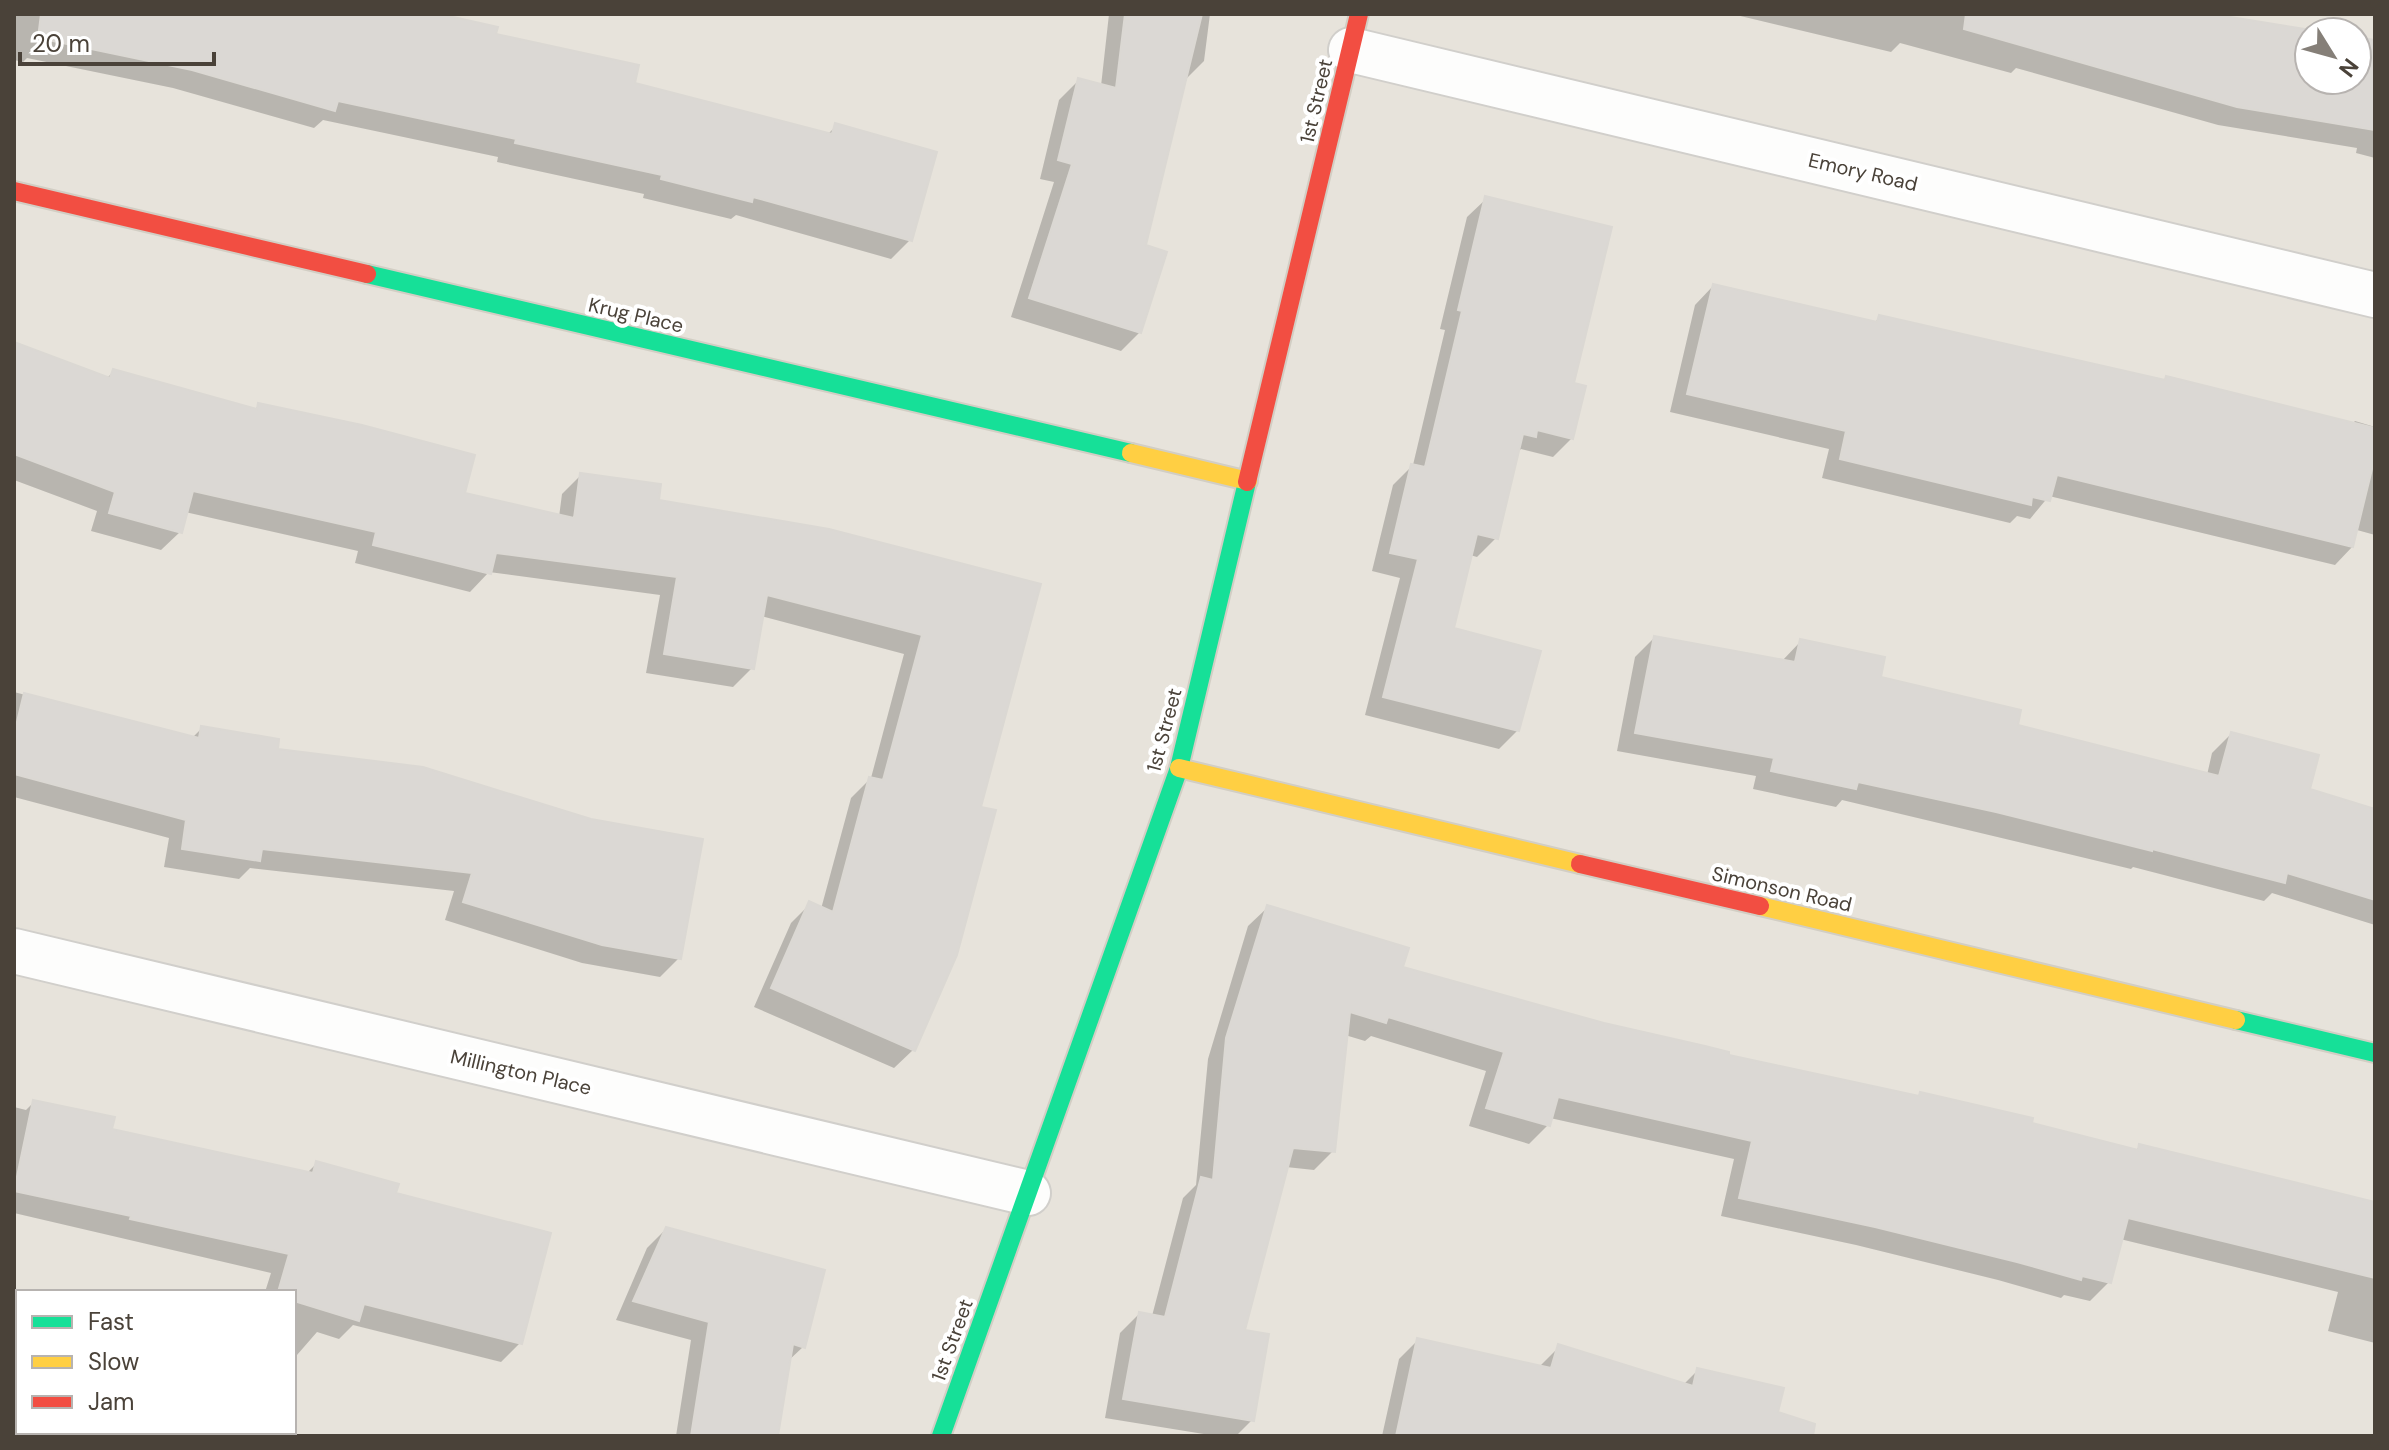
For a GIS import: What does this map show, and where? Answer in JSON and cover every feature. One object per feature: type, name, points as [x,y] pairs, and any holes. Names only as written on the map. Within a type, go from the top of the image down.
[{"type":"street","name":"Emory Road","points":[[1355,32],[2375,295]]},
{"type":"street","name":"1st Street","points":[[941,1436],[1179,768],[1355,32]]},
{"type":"street","name":"Krug Place","points":[[14,191],[1248,481]]},
{"type":"street","name":"Simonson Road","points":[[1179,768],[2375,1053]]},
{"type":"street","name":"Millington Place","points":[[14,951],[1028,1193]]},
{"type":"shaded area","points":[[14,14],[2375,14],[2375,1436],[14,1436]]},
{"type":"building","points":[[41,14],[440,14],[498,27],[496,34],[639,65],[635,83],[832,134],[835,123],[937,152],[912,241],[753,197],[752,202],[661,179],[662,175],[515,143],[516,139],[338,101],[335,111],[192,70],[38,38]]},
{"type":"building","points":[[1125,14],[1202,14],[1146,245],[1167,252],[1141,333],[1029,298],[1072,164],[1058,160],[1078,78],[1116,88]]},
{"type":"building","points":[[1966,14],[2212,14],[2293,27],[2293,96],[2373,96],[2375,40],[2375,130],[2237,107],[1964,29]]},
{"type":"building","points":[[1485,196],[1612,227],[1574,383],[1586,386],[1573,439],[1537,430],[1536,437],[1523,434],[1498,539],[1477,534],[1454,628],[1541,651],[1519,731],[1383,697],[1418,559],[1390,553],[1411,464],[1425,467],[1462,311],[1458,310]]},
{"type":"building","points":[[1713,284],[1877,322],[1879,315],[2165,380],[2166,376],[2375,428],[2375,457],[2353,547],[2057,475],[2050,501],[2032,497],[2031,505],[1840,459],[1846,431],[1687,394]]},
{"type":"building","points":[[14,342],[110,378],[113,369],[257,409],[258,403],[362,425],[475,455],[465,493],[574,518],[580,473],[661,484],[659,500],[829,529],[1041,584],[981,807],[996,810],[957,955],[915,1051],[771,988],[809,901],[833,912],[869,777],[883,780],[922,635],[767,595],[754,669],[664,654],[677,577],[496,553],[491,574],[373,545],[376,532],[193,491],[182,533],[109,513],[115,492],[14,454]]},
{"type":"building","points":[[1654,636],[1795,662],[1800,639],[1885,657],[1881,677],[2021,710],[2018,725],[2219,776],[2231,732],[2319,755],[2310,789],[2375,809],[2375,900],[2287,873],[2285,883],[1996,812],[1858,782],[1856,789],[1771,771],[1774,758],[1635,733]]},
{"type":"building","points":[[24,693],[199,738],[201,726],[279,739],[278,749],[423,767],[591,819],[703,839],[681,959],[602,945],[463,902],[472,873],[262,849],[260,861],[182,849],[186,820],[14,774],[14,734]]},
{"type":"building","points":[[1267,905],[1409,948],[1403,967],[1604,1023],[1729,1052],[1729,1055],[1919,1096],[1920,1092],[2033,1118],[2032,1123],[2138,1150],[2139,1144],[2375,1202],[2375,1278],[2128,1218],[2111,1283],[2082,1276],[2081,1280],[1875,1227],[1739,1198],[1752,1141],[1558,1097],[1550,1126],[1486,1108],[1504,1052],[1388,1017],[1386,1023],[1350,1012],[1335,1152],[1293,1148],[1245,1330],[1269,1334],[1254,1421],[1123,1399],[1139,1312],[1165,1317],[1201,1177],[1213,1180],[1226,1038]]},
{"type":"building","points":[[33,1100],[115,1117],[112,1129],[313,1173],[316,1161],[399,1184],[396,1193],[551,1233],[522,1344],[364,1304],[359,1321],[296,1302],[296,1290],[279,1290],[289,1254],[14,1191]]},
{"type":"building","points":[[666,1227],[825,1270],[805,1348],[793,1344],[778,1436],[691,1436],[709,1322],[633,1301]]},
{"type":"building","points":[[1417,1338],[1551,1368],[1558,1344],[1693,1386],[1697,1368],[1784,1388],[1778,1412],[1815,1424],[1813,1436],[1396,1436]]},
{"type":"traffic: fast","points":[[367,274],[1131,453]]},
{"type":"traffic: fast","points":[[941,1436],[1179,768],[1247,482]]},
{"type":"traffic: fast","points":[[2236,1020],[2375,1053]]},
{"type":"traffic: slow","points":[[1131,453],[1248,481]]},
{"type":"traffic: slow","points":[[1179,768],[1580,864]]},
{"type":"traffic: slow","points":[[1760,906],[2236,1020]]},
{"type":"traffic: jam","points":[[1247,482],[1359,14]]},
{"type":"traffic: jam","points":[[14,191],[367,274]]},
{"type":"traffic: jam","points":[[1580,864],[1760,906]]}]
